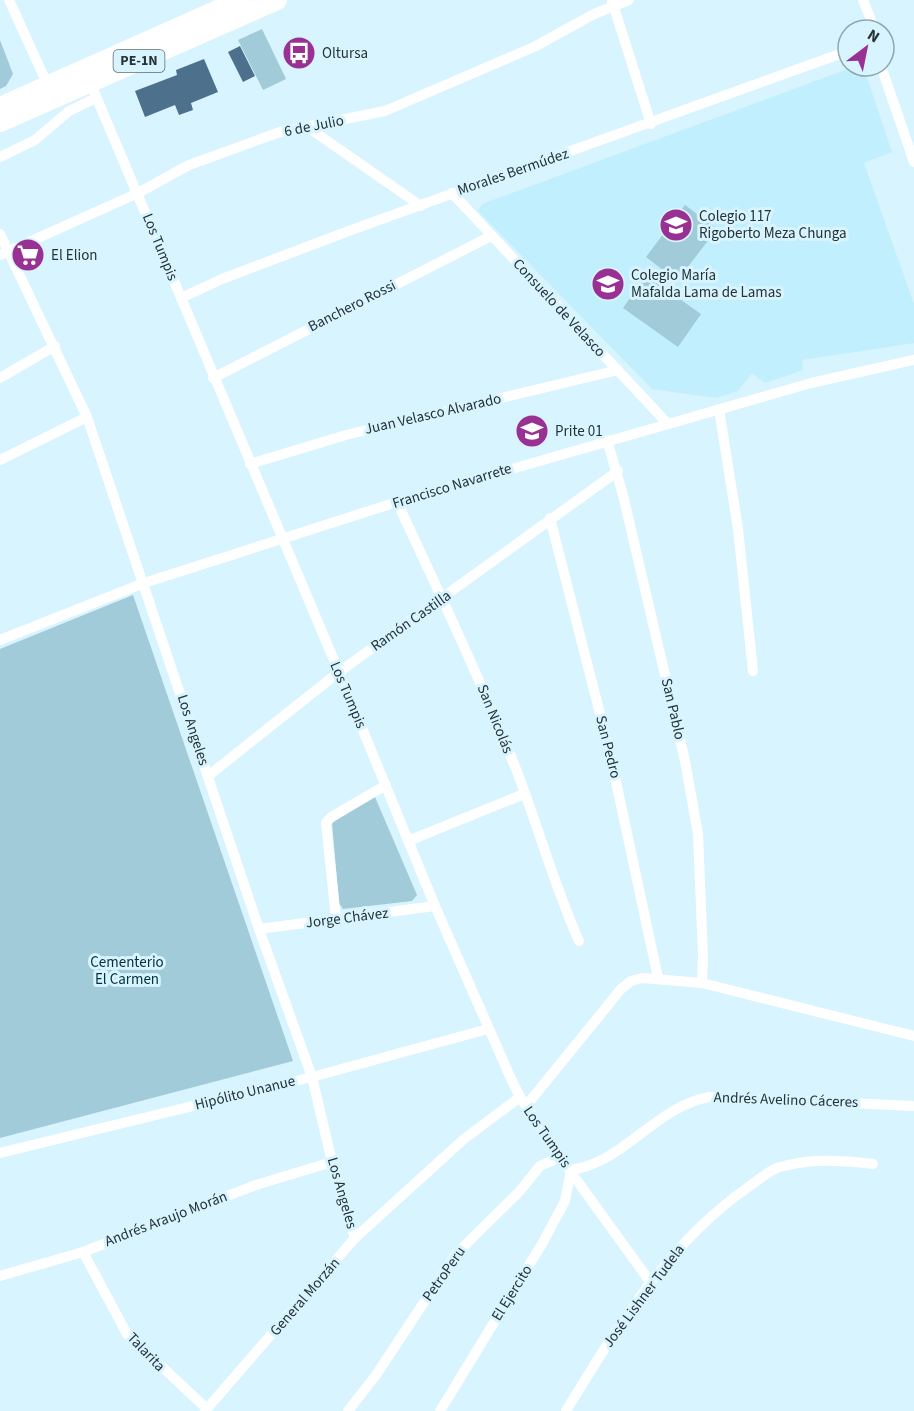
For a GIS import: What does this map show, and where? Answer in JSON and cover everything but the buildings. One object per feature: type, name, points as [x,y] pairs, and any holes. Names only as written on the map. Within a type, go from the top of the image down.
[{"type":"highway","name":"PE-1N","points":[[0,122],[51,92],[240,0]]},
{"type":"highway","name":"PE-1N","points":[[0,106],[51,92],[93,90],[277,0]]},
{"type":"street","points":[[9,0],[51,92]]},
{"type":"street","name":"6 de Julio","points":[[4,253],[138,193],[189,165],[271,135],[386,111],[534,47],[613,3],[628,0]]},
{"type":"street","points":[[863,0],[870,18]]},
{"type":"street","points":[[613,3],[651,123]]},
{"type":"street","name":"Morales Bermúdez","points":[[181,297],[222,279],[452,193],[836,55]]},
{"type":"street","points":[[884,78],[914,162]]},
{"type":"street","points":[[0,157],[35,140],[93,90]]},
{"type":"street","name":"Los Tumpis","points":[[93,90],[488,1029],[523,1102],[651,1283]]},
{"type":"street","points":[[306,126],[421,206]]},
{"type":"street","name":"Consuelo de Velasco","points":[[452,193],[667,423]]},
{"type":"street","name":"Los Angeles","points":[[0,234],[4,253],[55,346],[87,417],[259,929],[312,1077],[332,1162],[355,1238]]},
{"type":"street","name":"Banchero Rossi","points":[[213,378],[491,236]]},
{"type":"street","points":[[0,378],[55,346]]},
{"type":"street","name":"Francisco Navarrete","points":[[0,640],[144,583],[397,502],[811,383],[914,360]]},
{"type":"street","name":"Juan Velasco Alvarado","points":[[250,464],[346,435],[618,370]]},
{"type":"street","points":[[719,409],[738,529],[753,671]]},
{"type":"street","points":[[0,460],[87,417]]},
{"type":"street","name":"San Pablo","points":[[607,440],[618,471],[685,761],[698,834],[702,983]]},
{"type":"street","name":"Ramón Castilla","points":[[208,776],[339,672],[618,471]]},
{"type":"street","name":"San Nicolás","points":[[397,502],[461,638],[524,794],[579,941]]},
{"type":"street","name":"San Pedro","points":[[550,518],[609,749],[658,978]]},
{"type":"street","points":[[336,919],[326,823],[331,817],[386,785]]},
{"type":"street","points":[[408,841],[524,794]]},
{"type":"street","name":"Jorge Chávez","points":[[259,929],[435,906]]},
{"type":"street","points":[[523,1102],[621,989],[631,981],[658,978],[702,983],[914,1036]]},
{"type":"street","name":"Hipólito Unanue","points":[[0,1153],[312,1077],[488,1029]]},
{"type":"street","name":"Andrés Avelino Cáceres","points":[[571,1170],[601,1162],[664,1115],[691,1100],[730,1096],[796,1102],[876,1102],[914,1106]]},
{"type":"street","name":"General Morzán","points":[[211,1409],[355,1238],[464,1139],[523,1102]]},
{"type":"street","name":"PetroPeru","points":[[348,1411],[376,1375],[456,1254],[519,1192],[540,1166],[560,1157]]},
{"type":"street","name":"José Lishner Tudela","points":[[566,1411],[616,1330],[651,1283],[677,1250],[712,1215],[775,1169],[805,1161],[837,1160],[873,1164]]},
{"type":"street","name":"Andrés Araujo Morán","points":[[0,1276],[82,1252],[256,1185],[332,1162]]},
{"type":"street","name":"El Ejercito","points":[[440,1411],[566,1201],[571,1170]]},
{"type":"street","name":"Talarita","points":[[82,1252],[127,1334],[211,1409]]},
{"type":"shaded area","points":[[836,73],[836,78],[867,78],[892,152],[864,163],[914,304],[914,343],[802,360],[803,370],[765,383],[752,373],[738,391],[716,398],[652,389],[478,211],[482,204]]},
{"type":"green space","points":[[262,29],[286,79],[263,90],[238,40]]},
{"type":"green space","points":[[0,40],[13,74],[6,86],[0,89]]},
{"type":"green space","points":[[685,205],[717,229],[677,281],[646,257]]},
{"type":"green space","points":[[646,275],[701,314],[678,347],[623,308]]},
{"type":"green space","name":"Cementerio El Carmen","points":[[133,595],[293,1061],[0,1138],[0,649]]},
{"type":"green space","points":[[375,797],[417,895],[412,901],[343,909],[339,903],[332,823]]},
{"type":"place","name":"Oltursa","points":[[299,53]]},
{"type":"place","name":"Colegio 117 Rigoberto Meza Chunga","points":[[676,225]]},
{"type":"place","name":"El Elion","points":[[28,255]]},
{"type":"place","name":"Colegio María Mafalda Lama de Lamas","points":[[608,284]]},
{"type":"place","name":"Prite 01","points":[[532,431]]}]
